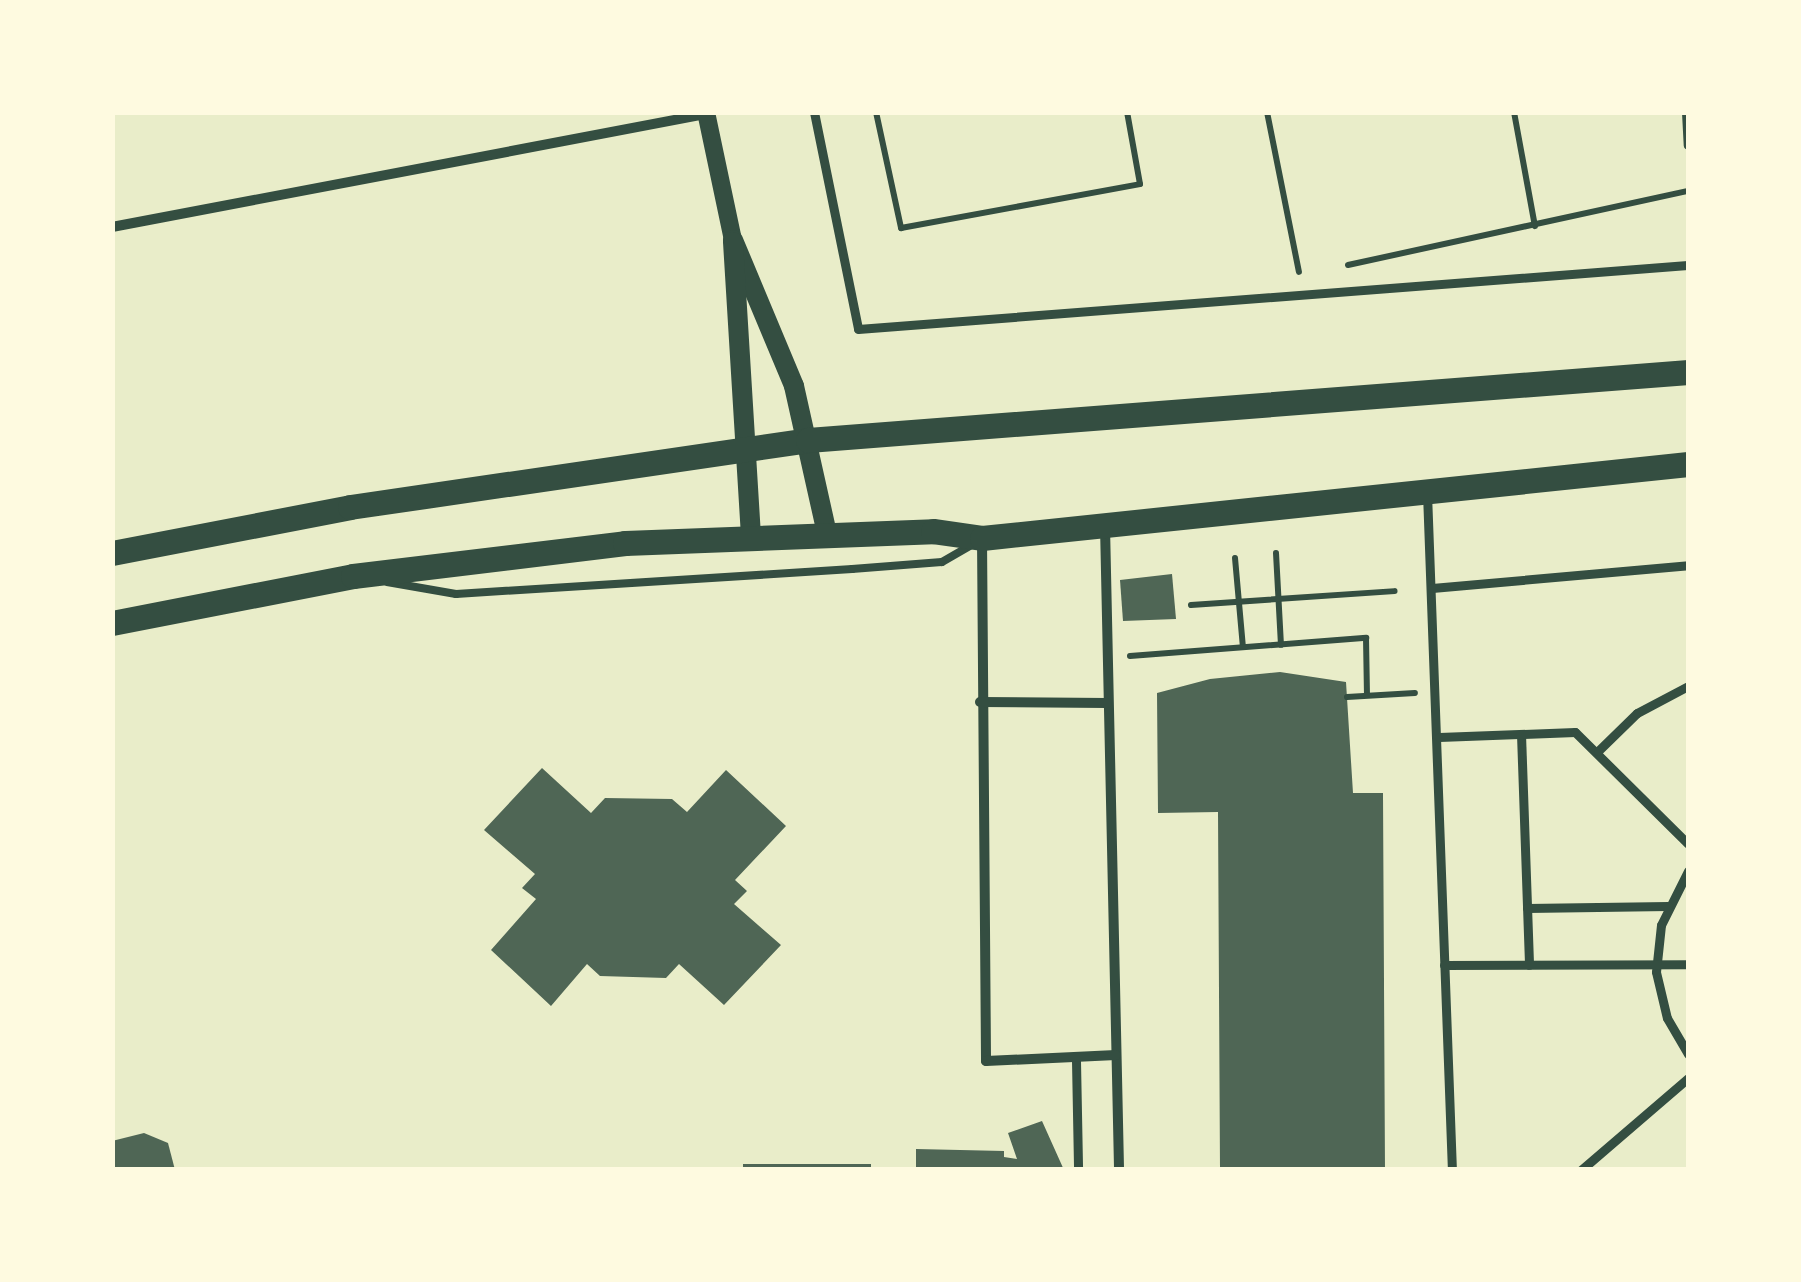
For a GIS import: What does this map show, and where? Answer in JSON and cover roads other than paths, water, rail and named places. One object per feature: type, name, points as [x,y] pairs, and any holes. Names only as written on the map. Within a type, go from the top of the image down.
[{"type":"main road","points":[[732,240],[777,334],[808,440],[827,534]]},
{"type":"main road","points":[[732,240],[743,449],[752,534]]},
{"type":"main road","points":[[112,553],[350,507],[808,440],[1688,372]]},
{"type":"main road","points":[[112,623],[353,576],[752,534],[933,531],[982,538],[1688,464]]},
{"type":"street","points":[[814,112],[858,329],[1688,264]]},
{"type":"street","points":[[1686,112],[1688,145]]},
{"type":"street","points":[[112,228],[706,114],[732,240]]},
{"type":"street","points":[[1427,490],[1452,1170]]},
{"type":"street","points":[[1105,525],[1119,1170]]},
{"type":"street","points":[[982,538],[980,702],[986,1062],[1076,1061],[1116,1054]]},
{"type":"street","points":[[1432,588],[1688,565]]},
{"type":"street","points":[[1598,751],[1637,713],[1688,686]]},
{"type":"street","points":[[980,702],[1108,703]]},
{"type":"street","points":[[1439,737],[1575,732],[1688,844]]},
{"type":"street","points":[[1522,734],[1529,964]]},
{"type":"street","points":[[1688,871],[1668,906],[1656,964],[1667,1018],[1688,1054]]},
{"type":"street","points":[[1527,908],[1668,906]]},
{"type":"street","points":[[1444,965],[1688,964]]},
{"type":"street","points":[[1076,1061],[1078,1170]]},
{"type":"street","points":[[1581,1170],[1688,1078]]},
{"type":"lane","points":[[353,576],[456,594],[942,562],[982,538]]}]
